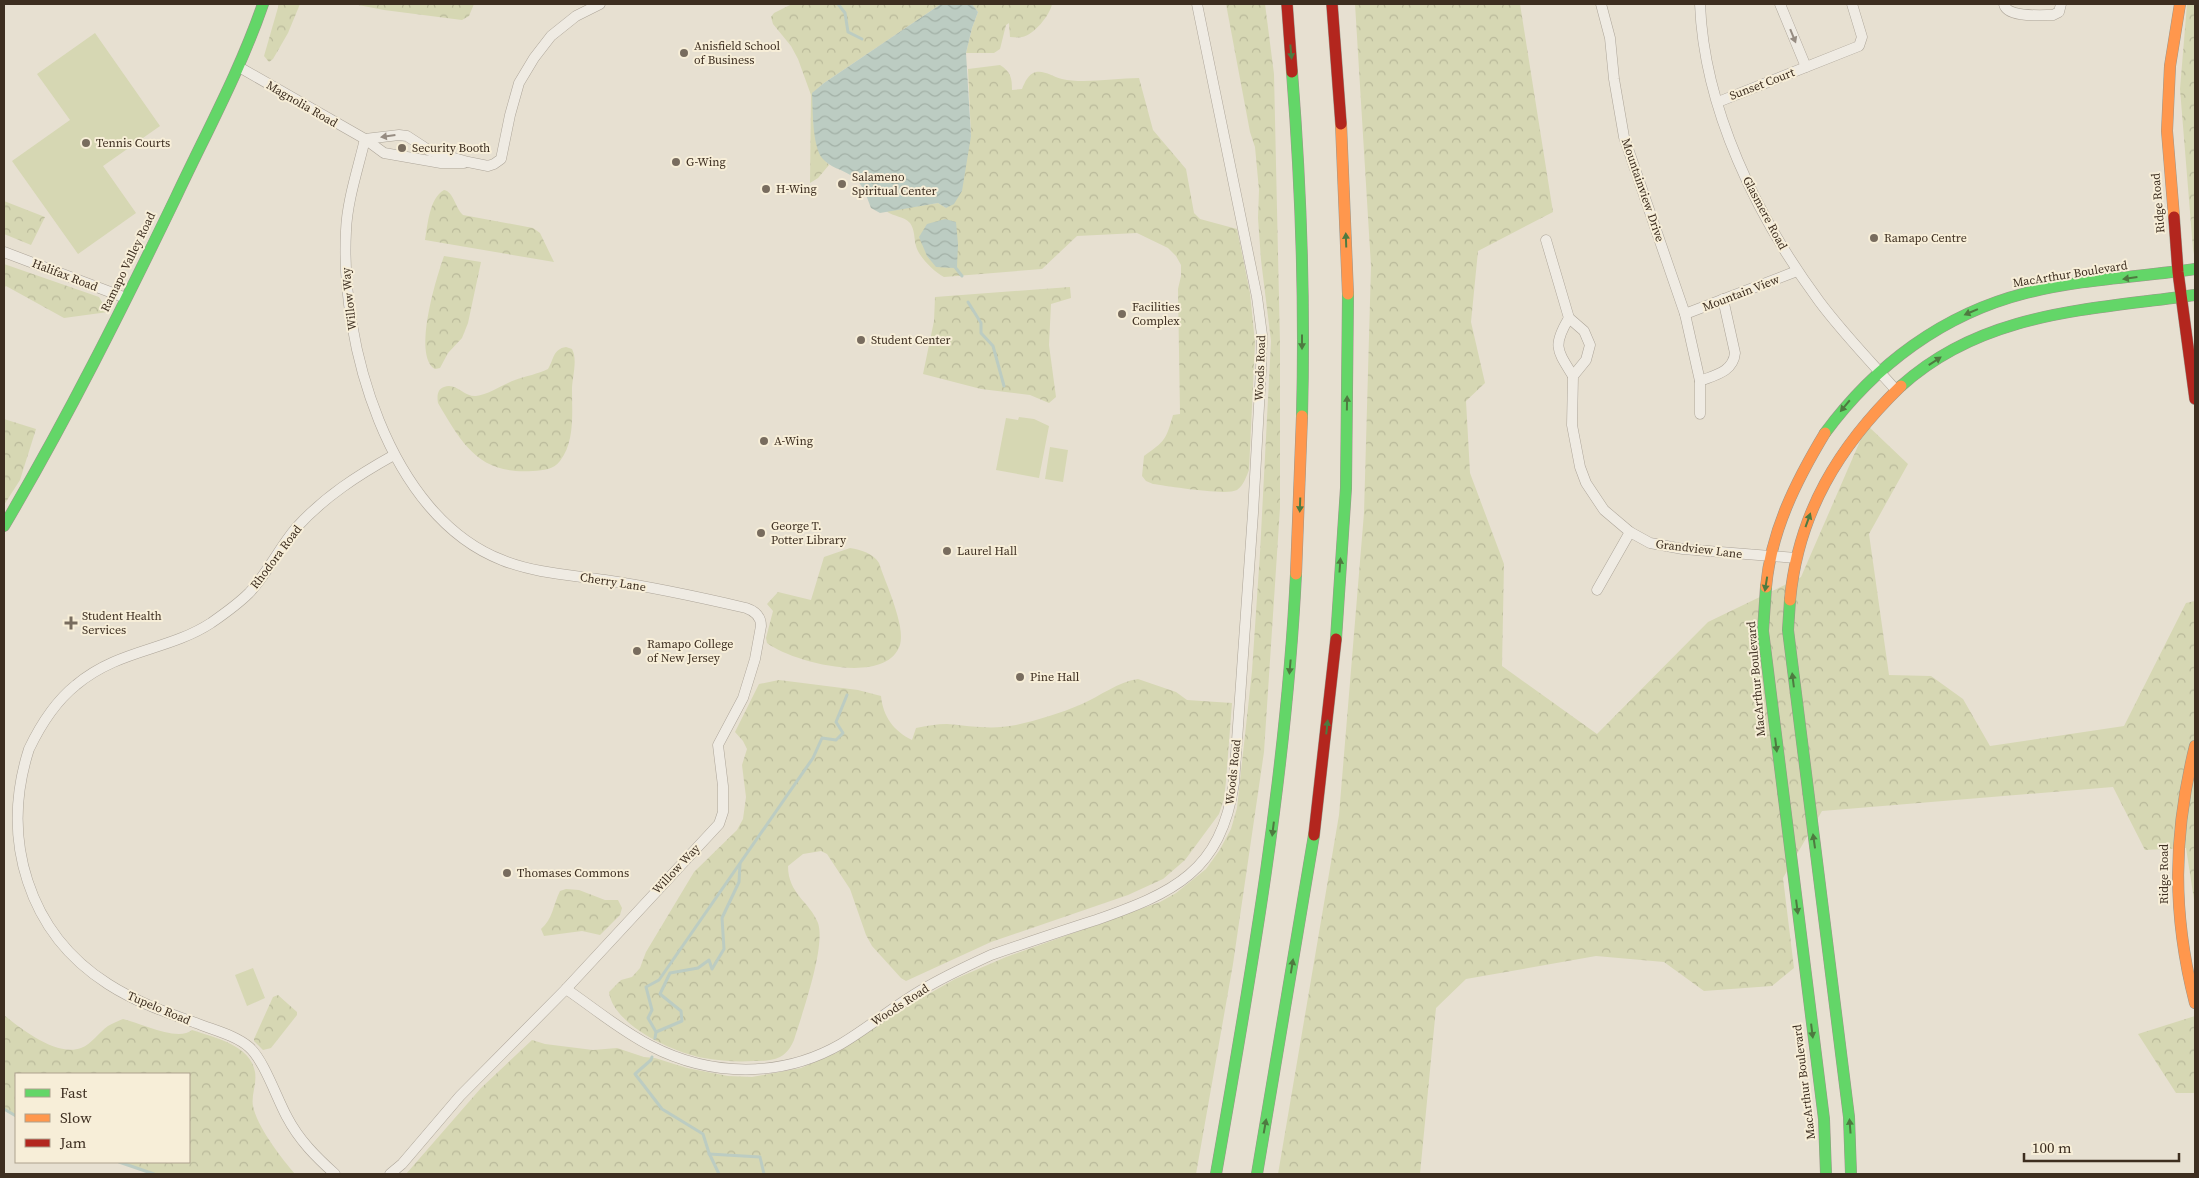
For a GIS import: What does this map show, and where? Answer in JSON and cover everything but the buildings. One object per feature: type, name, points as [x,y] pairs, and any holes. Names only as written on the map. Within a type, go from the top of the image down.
[{"type":"main road","name":"Ramapo Valley Road","points":[[4,526],[68,414],[126,298],[239,67],[256,27],[263,4]]},
{"type":"main road","points":[[1216,1174],[1270,852],[1283,739],[1296,596],[1301,468],[1301,284],[1296,130],[1287,4]]},
{"type":"main road","points":[[1257,1174],[1322,776],[1334,658],[1341,559],[1346,422],[1347,284],[1341,127],[1332,4]]},
{"type":"main road","name":"Ridge Road","points":[[2180,4],[2170,66],[2167,131],[2178,272],[2195,399]]},
{"type":"main road","name":"MacArthur Boulevard","points":[[1826,1174],[1824,1119],[1766,671],[1763,631],[1765,592],[1770,556],[1795,483],[1814,449],[1835,418],[1879,370],[1935,330],[1969,312],[2005,299],[2042,291],[2195,269]]},
{"type":"main road","points":[[1851,1174],[1849,1116],[1788,630],[1790,593],[1796,558],[1818,494],[1836,462],[1856,434],[1896,390],[1948,352],[1979,336],[2012,324],[2047,316],[2195,295]]},
{"type":"main road","name":"Ridge Road","points":[[2195,746],[2184,794],[2177,857],[2178,920],[2193,985],[2195,1003]]},
{"type":"street","points":[[365,139],[399,135],[408,136],[430,151],[468,162],[488,166],[494,164],[501,159],[519,83],[534,58],[551,36],[576,16],[600,4]]},
{"type":"street","name":"Woods Road","points":[[566,989],[649,1045],[683,1060],[739,1070],[793,1064],[842,1043],[920,990],[966,966],[992,955],[1154,898],[1188,877],[1212,850],[1227,818],[1234,783],[1254,513],[1262,335],[1257,297],[1197,4]]},
{"type":"street","name":"Mountainview Drive","points":[[1601,4],[1610,38],[1614,79],[1628,151],[1684,314],[1700,381],[1700,414]]},
{"type":"street","name":"Glasmere Road","points":[[1700,4],[1701,29],[1718,102],[1752,192],[1797,271],[1834,320],[1896,390]]},
{"type":"street","name":"Sunset Court","points":[[1780,4],[1806,67]]},
{"type":"street","name":"Sunset Court","points":[[1718,102],[1860,43],[1861,34],[1852,4]]},
{"type":"street","points":[[2004,4],[2007,11],[2011,13],[2049,15],[2059,12],[2061,4]]},
{"type":"street","name":"Magnolia Road","points":[[239,67],[365,139],[384,153],[450,164],[468,162]]},
{"type":"street","name":"Willow Way","points":[[365,139],[347,219],[347,293],[354,342],[362,374],[394,454]]},
{"type":"street","points":[[1546,240],[1569,318],[1584,331],[1590,346],[1586,360],[1573,376],[1558,350],[1559,334],[1569,318]]},
{"type":"street","name":"Halifax Road","points":[[4,252],[126,298]]},
{"type":"street","name":"Mountain View","points":[[1684,314],[1797,271]]},
{"type":"street","points":[[1700,381],[1726,370],[1734,360],[1735,353],[1723,300]]},
{"type":"street","name":"Grandview Lane","points":[[1573,376],[1572,425],[1580,467],[1586,483],[1604,510],[1630,532],[1650,543],[1683,549],[1796,558]]},
{"type":"street","name":"Rhodora Road","points":[[152,647],[203,627],[250,592],[294,531],[315,508],[332,494],[394,454]]},
{"type":"street","name":"Cherry Lane","points":[[394,454],[441,520],[476,548],[502,561],[543,571],[677,592],[746,608],[756,613],[761,621],[761,626],[755,659],[743,698],[729,726]]},
{"type":"street","points":[[1597,590],[1630,532]]},
{"type":"street","name":"Tupelo Road","points":[[152,647],[114,660],[74,686],[55,707],[36,735],[18,778],[14,803],[8,820],[22,878],[43,921],[62,945],[98,977],[137,1001],[231,1036],[248,1045],[258,1058],[298,1136],[307,1148],[335,1174]]},
{"type":"street","name":"Willow Way","points":[[566,989],[719,824],[723,812],[723,786],[718,745],[729,726]]},
{"type":"street","points":[[390,1174],[402,1164],[460,1096],[566,989]]},
{"type":"green space","points":[[279,4],[300,4],[288,33],[273,59],[269,62],[264,56]]},
{"type":"green space","points":[[353,4],[474,4],[469,16],[462,20]]},
{"type":"green space","points":[[792,4],[941,4],[824,83],[813,93],[816,141],[823,158],[829,165],[818,178],[810,183],[811,95],[798,59],[791,46],[773,24],[771,17],[774,13]]},
{"type":"green space","points":[[972,4],[1052,4],[1041,24],[1031,33],[1019,37],[1010,37],[1009,23],[1006,25],[1000,49],[994,53],[966,53],[978,12]]},
{"type":"green space","points":[[1226,4],[1265,4],[1274,74],[1280,343],[1280,508],[1264,752],[1233,964],[1196,1174],[406,1174],[481,1088],[532,1040],[545,1044],[593,1050],[617,1048],[687,1068],[728,1076],[752,1077],[801,1068],[836,1053],[911,1004],[955,979],[1006,957],[1160,902],[1176,893],[1206,869],[1219,851],[1231,829],[1237,808],[1252,671],[1271,341],[1261,260],[1258,218],[1259,190],[1255,147],[1250,132]]},
{"type":"green space","points":[[1355,4],[1520,4],[1553,212],[1478,251],[1471,322],[1485,383],[1466,401],[1470,473],[1504,564],[1502,666],[1597,734],[1708,622],[1801,577],[1867,425],[1908,464],[1869,534],[1889,675],[1931,676],[1963,699],[1990,746],[2124,726],[2186,603],[2195,601],[2195,906],[2186,848],[2145,850],[2113,787],[1822,811],[1783,878],[1794,968],[1772,986],[1704,991],[1664,962],[1596,956],[1466,979],[1436,1008],[1420,1174],[1278,1174],[1339,815],[1364,513],[1371,266]]},
{"type":"green space","points":[[2187,4],[2195,4],[2195,260],[2180,89]]},
{"type":"green space","name":"Tennis Courts","points":[[95,33],[160,126],[103,166],[136,213],[78,254],[12,161],[70,120],[37,74]]},
{"type":"green space","points":[[1000,65],[1007,70],[1010,76],[1012,90],[1022,89],[1029,76],[1039,72],[1071,80],[1090,81],[1139,78],[1153,130],[1186,169],[1194,213],[1200,219],[1237,229],[1250,293],[1255,343],[1249,470],[1243,483],[1237,490],[1221,492],[1153,484],[1146,481],[1142,476],[1144,456],[1164,439],[1173,415],[1180,414],[1178,289],[1181,265],[1168,248],[1137,233],[1077,236],[1042,269],[944,277],[920,255],[910,223],[886,211],[938,203],[946,208],[971,136],[968,69]]},
{"type":"green space","points":[[444,190],[450,194],[463,215],[533,228],[540,233],[554,262],[425,240],[432,206],[435,199]]},
{"type":"green space","points":[[4,201],[45,217],[31,245],[4,234]]},
{"type":"green space","points":[[444,256],[481,262],[468,323],[462,338],[448,353],[440,368],[435,369],[428,361],[426,332],[436,280]]},
{"type":"green space","points":[[4,264],[99,297],[108,312],[64,318],[6,286],[4,288]]},
{"type":"green space","points":[[1070,287],[1071,298],[1051,304],[1049,345],[1056,397],[1049,403],[1030,395],[981,389],[923,374],[934,321],[935,297]]},
{"type":"green space","points":[[566,347],[572,349],[575,358],[572,418],[568,445],[560,461],[545,470],[514,471],[499,468],[474,454],[464,444],[438,403],[439,391],[444,387],[452,386],[472,396],[486,394],[515,380],[548,369],[556,352]]},
{"type":"green space","points":[[1019,417],[1034,419],[1049,426],[1039,478],[996,470],[1006,418],[1018,420]]},
{"type":"green space","points":[[4,419],[36,429],[20,480],[4,505]]},
{"type":"green space","points":[[1050,447],[1068,450],[1063,482],[1045,479]]},
{"type":"green space","points":[[850,548],[870,554],[879,563],[898,616],[900,627],[900,645],[891,658],[877,665],[858,668],[838,667],[796,657],[767,643],[766,638],[773,611],[767,604],[778,592],[811,600],[824,557]]},
{"type":"green space","points":[[1138,679],[1176,692],[1187,700],[1232,703],[1224,799],[1219,814],[1185,860],[1163,879],[1128,895],[991,942],[906,981],[872,946],[866,935],[850,889],[827,854],[821,851],[803,854],[788,866],[789,876],[795,891],[810,909],[818,923],[820,934],[819,948],[812,981],[794,1040],[788,1050],[782,1055],[764,1061],[741,1061],[717,1060],[691,1055],[647,1036],[621,1016],[613,1004],[609,992],[621,980],[632,977],[640,968],[646,952],[694,872],[737,830],[743,819],[746,797],[742,765],[747,749],[735,732],[759,684],[779,680],[858,690],[881,696],[887,717],[895,728],[912,740],[916,728],[939,724],[998,727],[1033,721],[1089,701],[1116,686]]},
{"type":"green space","points":[[566,889],[579,890],[605,900],[618,900],[622,908],[620,915],[600,935],[582,931],[544,936],[541,929],[550,916],[560,891]]},
{"type":"green space","points":[[253,968],[265,998],[247,1006],[235,975]]},
{"type":"green space","points":[[278,995],[297,1012],[297,1015],[271,1048],[263,1050],[254,1039],[273,997]]},
{"type":"green space","points":[[4,1015],[40,1040],[61,1049],[71,1050],[85,1046],[108,1026],[123,1019],[168,1033],[186,1033],[192,1030],[230,1044],[246,1055],[252,1063],[255,1072],[253,1106],[255,1114],[271,1142],[295,1174],[154,1174],[122,1163],[190,1163],[190,1073],[15,1073],[15,1115],[4,1109]]},
{"type":"green space","points":[[2195,1016],[2195,1093],[2176,1093],[2138,1034]]},
{"type":"water","points":[[941,4],[972,4],[978,12],[966,53],[971,136],[962,191],[954,204],[946,208],[938,203],[880,213],[871,208],[864,190],[856,179],[822,158],[816,144],[812,93]]},
{"type":"water","points":[[945,219],[956,222],[958,244],[957,267],[954,268],[936,267],[927,256],[919,237],[927,224]]},
{"type":"waterway","points":[[838,4],[845,13],[848,32],[862,39]]},
{"type":"waterway","points":[[955,267],[962,276]]},
{"type":"waterway","points":[[968,302],[981,323],[981,333],[993,346],[1004,386]]},
{"type":"waterway","points":[[655,1038],[656,1032],[648,1018],[652,1010],[646,987],[659,980],[813,758],[822,738],[836,740],[843,733],[836,722],[847,695]]},
{"type":"waterway","points":[[656,1032],[682,1021],[681,1011],[660,994],[670,973],[698,968],[709,960],[712,969],[724,949],[722,918],[739,882],[740,864]]},
{"type":"waterway","points":[[652,1057],[635,1074],[662,1109],[703,1134],[719,1174]]},
{"type":"waterway","points":[[4,1109],[15,1115]]},
{"type":"waterway","points":[[709,1154],[760,1157],[764,1174]]},
{"type":"waterway","points":[[122,1163],[154,1174]]},
{"type":"traffic: fast","points":[[4,526],[72,404],[135,281],[233,78],[263,4]]},
{"type":"traffic: fast","points":[[1292,72],[1302,244],[1302,416]]},
{"type":"traffic: fast","points":[[1825,433],[1866,385],[1889,364],[1913,345],[1967,314],[1996,302],[2047,288],[2089,281],[2195,269]]},
{"type":"traffic: fast","points":[[1336,639],[1346,488],[1348,294]]},
{"type":"traffic: fast","points":[[1901,386],[1933,361],[1967,342],[2003,328],[2040,318],[2078,311],[2195,295]]},
{"type":"traffic: fast","points":[[1216,1174],[1242,1025],[1276,801],[1291,650],[1296,574]]},
{"type":"traffic: fast","points":[[1766,587],[1763,631],[1824,1119],[1826,1174]]},
{"type":"traffic: fast","points":[[1790,600],[1788,630],[1849,1117],[1851,1174]]},
{"type":"traffic: fast","points":[[1257,1174],[1314,835]]},
{"type":"traffic: slow","points":[[2174,217],[2167,131],[2170,66],[2180,4]]},
{"type":"traffic: slow","points":[[1341,124],[1348,294]]},
{"type":"traffic: slow","points":[[1790,600],[1802,538],[1812,510],[1825,483],[1859,433],[1901,386]]},
{"type":"traffic: slow","points":[[1296,574],[1302,416]]},
{"type":"traffic: slow","points":[[1766,587],[1773,546],[1786,507],[1804,469],[1825,433]]},
{"type":"traffic: slow","points":[[2195,746],[2182,811],[2178,874],[2182,938],[2195,1003]]},
{"type":"traffic: jam","points":[[1287,4],[1292,72]]},
{"type":"traffic: jam","points":[[1332,4],[1341,124]]},
{"type":"traffic: jam","points":[[2174,217],[2178,272],[2195,399]]},
{"type":"traffic: jam","points":[[1314,835],[1336,639]]},
{"type":"place","name":"Anisfield School of Business","points":[[684,53]]},
{"type":"place","name":"Tennis Courts","points":[[86,143]]},
{"type":"place","name":"Security Booth","points":[[402,148]]},
{"type":"place","name":"G-Wing","points":[[676,162]]},
{"type":"place","name":"Salameno Spiritual Center","points":[[842,184]]},
{"type":"place","name":"H-Wing","points":[[766,189]]},
{"type":"place","name":"Ramapo Centre","points":[[1874,238]]},
{"type":"place","name":"Facilities Complex","points":[[1122,314]]},
{"type":"place","name":"Student Center","points":[[861,340]]},
{"type":"place","name":"A-Wing","points":[[764,441]]},
{"type":"place","name":"George T. Potter Library","points":[[761,533]]},
{"type":"place","name":"Laurel Hall","points":[[947,551]]},
{"type":"place","name":"Student Health Services","points":[[71,623]]},
{"type":"place","name":"Ramapo College of New Jersey","points":[[637,651]]},
{"type":"place","name":"Pine Hall","points":[[1020,677]]},
{"type":"place","name":"Thomases Commons","points":[[507,873]]}]
